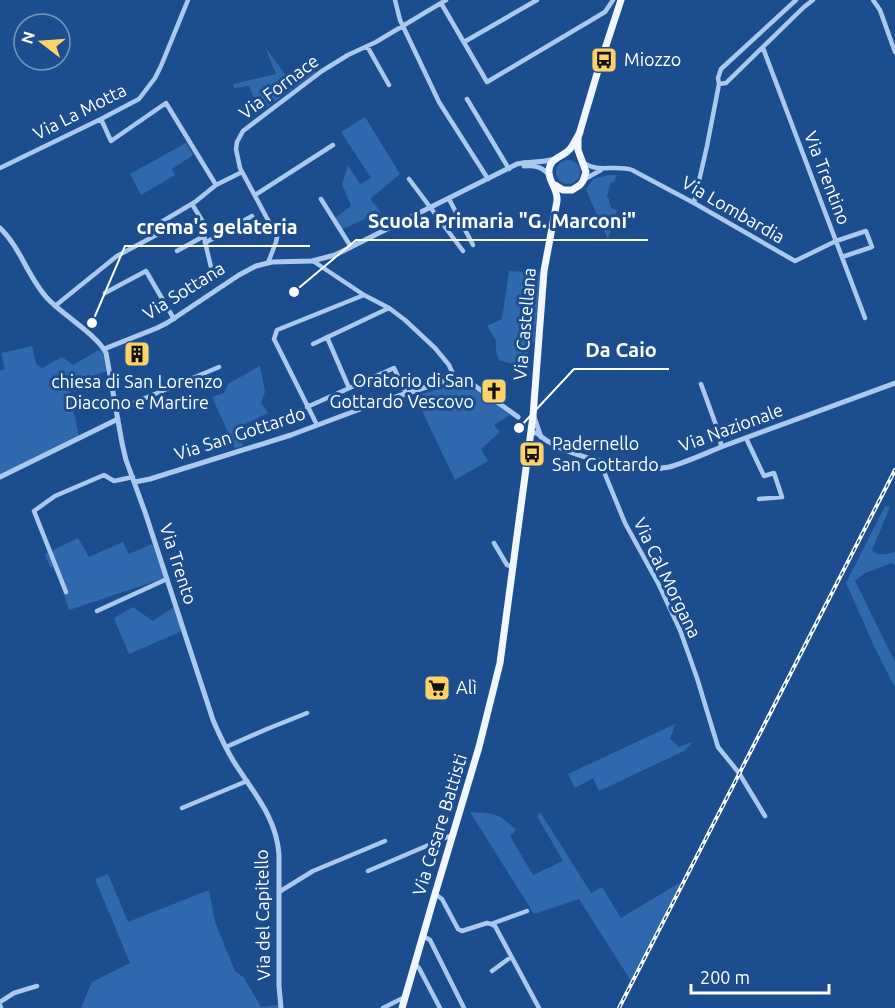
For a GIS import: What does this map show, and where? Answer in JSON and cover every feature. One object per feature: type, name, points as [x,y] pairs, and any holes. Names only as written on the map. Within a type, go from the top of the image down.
[{"type":"main road","points":[[580,132],[571,148],[550,165],[551,180],[563,190],[572,190],[580,185],[586,172],[578,146],[580,132],[618,0]]},
{"type":"main road","points":[[558,157],[571,154],[582,161]]},
{"type":"main road","name":"Via Castellana","points":[[502,650],[533,416],[543,276],[557,197],[551,180]]},
{"type":"main road","name":"Via Castellana","points":[[555,215],[562,201],[572,190]]},
{"type":"main road","name":"Via Cesare Battisti","points":[[402,1008],[481,738],[502,650]]},
{"type":"street","name":"Via La Motta","points":[[0,168],[139,99],[155,78],[188,0]]},
{"type":"street","points":[[395,0],[402,26],[439,102],[488,179]]},
{"type":"street","points":[[464,42],[537,0]]},
{"type":"street","points":[[443,2],[487,82],[605,12],[618,0]]},
{"type":"street","points":[[694,203],[721,69],[796,0]]},
{"type":"street","points":[[719,84],[726,83],[813,0]]},
{"type":"street","points":[[873,0],[880,10],[895,52]]},
{"type":"street","name":"Via Fornace","points":[[268,262],[277,237],[242,172],[237,158],[237,142],[243,131],[322,71],[443,2]]},
{"type":"street","points":[[367,46],[389,85]]},
{"type":"street","name":"Via Trentino","points":[[763,48],[865,318]]},
{"type":"street","points":[[467,99],[510,168]]},
{"type":"street","points":[[101,119],[111,141],[166,103],[216,185]]},
{"type":"street","points":[[255,195],[333,145]]},
{"type":"street","name":"Via Sottana","points":[[104,349],[174,319],[239,275],[268,262],[314,261],[335,255],[510,168],[524,162],[543,162],[558,157]]},
{"type":"street","name":"Via Lombardia","points":[[582,161],[594,168],[629,169],[795,261],[836,241],[866,231],[872,247],[842,257]]},
{"type":"street","name":"Via Sottana","points":[[510,168],[526,165],[538,167],[544,170],[551,180]]},
{"type":"street","points":[[583,181],[594,173],[606,169]]},
{"type":"street","points":[[55,306],[117,256],[160,233],[158,224],[192,204],[216,185],[242,172]]},
{"type":"street","points":[[409,179],[463,251]]},
{"type":"street","points":[[321,199],[351,247]]},
{"type":"street","points":[[449,199],[473,245]]},
{"type":"street","points":[[192,204],[203,222],[205,243],[211,267],[216,274]]},
{"type":"street","points":[[205,243],[252,216]]},
{"type":"street","points":[[0,228],[8,236],[44,294],[104,349]]},
{"type":"street","points":[[177,251],[204,236]]},
{"type":"street","points":[[314,261],[405,320],[435,348],[449,365],[453,380],[461,380],[475,386],[518,417]]},
{"type":"street","points":[[105,293],[146,271],[174,319]]},
{"type":"street","points":[[317,425],[274,339],[277,330],[364,295]]},
{"type":"street","points":[[313,344],[389,308]]},
{"type":"street","points":[[327,337],[349,388]]},
{"type":"street","name":"Via Trento","points":[[104,349],[110,368],[124,452],[213,720],[225,747],[272,823]]},
{"type":"street","points":[[117,410],[219,367]]},
{"type":"street","points":[[307,407],[394,368],[406,393]]},
{"type":"street","name":"Via San Gottardo","points":[[134,479],[150,479],[275,440],[406,393],[453,380]]},
{"type":"street","name":"Via Nazionale","points":[[531,434],[537,433],[564,449],[596,460],[633,468],[668,467],[895,383]]},
{"type":"street","points":[[701,384],[720,436],[721,447]]},
{"type":"street","points":[[533,416],[542,438]]},
{"type":"street","points":[[0,477],[118,419]]},
{"type":"street","points":[[746,438],[764,476],[774,473],[782,497],[759,499]]},
{"type":"street","name":"Via Cal Morgana","points":[[596,460],[600,462],[624,523],[659,585],[680,630],[718,747],[739,773],[765,816]]},
{"type":"street","points":[[66,592],[34,511],[55,496],[104,475],[114,481],[134,479]]},
{"type":"street","points":[[494,543],[507,566],[513,567]]},
{"type":"street","points":[[97,611],[167,579]]},
{"type":"street","points":[[225,747],[307,713]]},
{"type":"street","points":[[182,808],[247,781]]},
{"type":"street","name":"Via del Capitello","points":[[272,823],[279,845],[281,1008]]},
{"type":"street","points":[[368,871],[452,835]]},
{"type":"street","points":[[279,892],[313,871],[385,841]]},
{"type":"street","points":[[435,894],[442,899],[460,930],[465,931],[527,911]]},
{"type":"street","points":[[491,924],[495,926],[539,1008]]},
{"type":"street","points":[[423,936],[430,940],[464,1008]]},
{"type":"street","points":[[492,971],[511,957]]},
{"type":"street","points":[[415,964],[440,1008]]},
{"type":"street","points":[[0,1005],[14,993],[37,986]]},
{"type":"street","points":[[383,1008],[405,997]]},
{"type":"shaded area","points":[[265,47],[287,77],[309,60],[315,73],[260,112],[249,86],[234,88],[233,84],[276,74]]},
{"type":"shaded area","points":[[365,117],[400,174],[370,199],[381,212],[340,230],[335,218],[351,206],[342,184],[348,165],[360,184],[371,178],[341,132]]},
{"type":"shaded area","points":[[186,143],[193,155],[172,169],[175,175],[141,195],[130,174]]},
{"type":"shaded area","points":[[568,160],[573,161],[579,167],[579,177],[573,183],[568,184],[563,183],[557,177],[556,172],[557,167],[563,161]]},
{"type":"shaded area","points":[[617,175],[614,182],[611,182],[607,197],[611,208],[617,210],[608,240],[586,190],[593,179]]},
{"type":"shaded area","points":[[509,271],[540,273],[534,343],[528,343],[527,368],[499,360],[496,340],[487,326],[502,319]]},
{"type":"shaded area","points":[[32,346],[36,364],[42,368],[62,357],[73,365],[99,350],[103,353],[107,371],[68,385],[79,436],[0,475],[0,371],[5,369],[1,353]]},
{"type":"shaded area","points":[[260,366],[265,392],[261,403],[268,413],[237,428],[243,446],[235,448],[212,397],[224,393],[228,384]]},
{"type":"shaded area","points":[[462,383],[492,400],[510,415],[494,425],[500,432],[481,449],[488,461],[455,480],[415,396]]},
{"type":"shaded area","points":[[885,506],[890,507],[872,550],[880,554],[895,552],[895,565],[892,563],[865,573],[855,581],[895,662],[895,688],[846,583]]},
{"type":"shaded area","points":[[78,538],[89,557],[123,542],[129,554],[152,544],[165,578],[69,610],[53,567],[50,567],[45,554]]},
{"type":"shaded area","points":[[133,607],[153,621],[174,607],[182,631],[129,654],[114,618]]},
{"type":"shaded area","points":[[675,724],[670,739],[679,747],[693,742],[684,751],[599,791],[593,778],[575,788],[568,774]]},
{"type":"shaded area","points":[[470,812],[495,815],[516,830],[510,836],[533,875],[563,861],[537,816],[540,812],[591,893],[602,887],[621,918],[681,882],[631,981],[579,899],[534,914]]},
{"type":"shaded area","points":[[108,874],[128,922],[209,890],[215,922],[235,971],[244,978],[261,1007],[279,1005],[280,1008],[81,1008],[92,982],[130,963],[95,879]]},
{"type":"railway","points":[[619,1008],[895,470]]},
{"type":"place","name":"Miozzo","points":[[604,60]]},
{"type":"place","name":"Scuola Primaria \"G. Marconi\"","points":[[294,292]]},
{"type":"place","name":"crema's gelateria","points":[[92,323]]},
{"type":"place","name":"chiesa di San Lorenzo Diacono e Martire","points":[[137,354]]},
{"type":"place","name":"Oratorio di San Gottardo Vescovo","points":[[494,391]]},
{"type":"place","name":"Da Caio","points":[[519,428]]},
{"type":"place","name":"Padernello San Gottardo","points":[[532,454]]},
{"type":"place","name":"Alì","points":[[437,688]]}]
